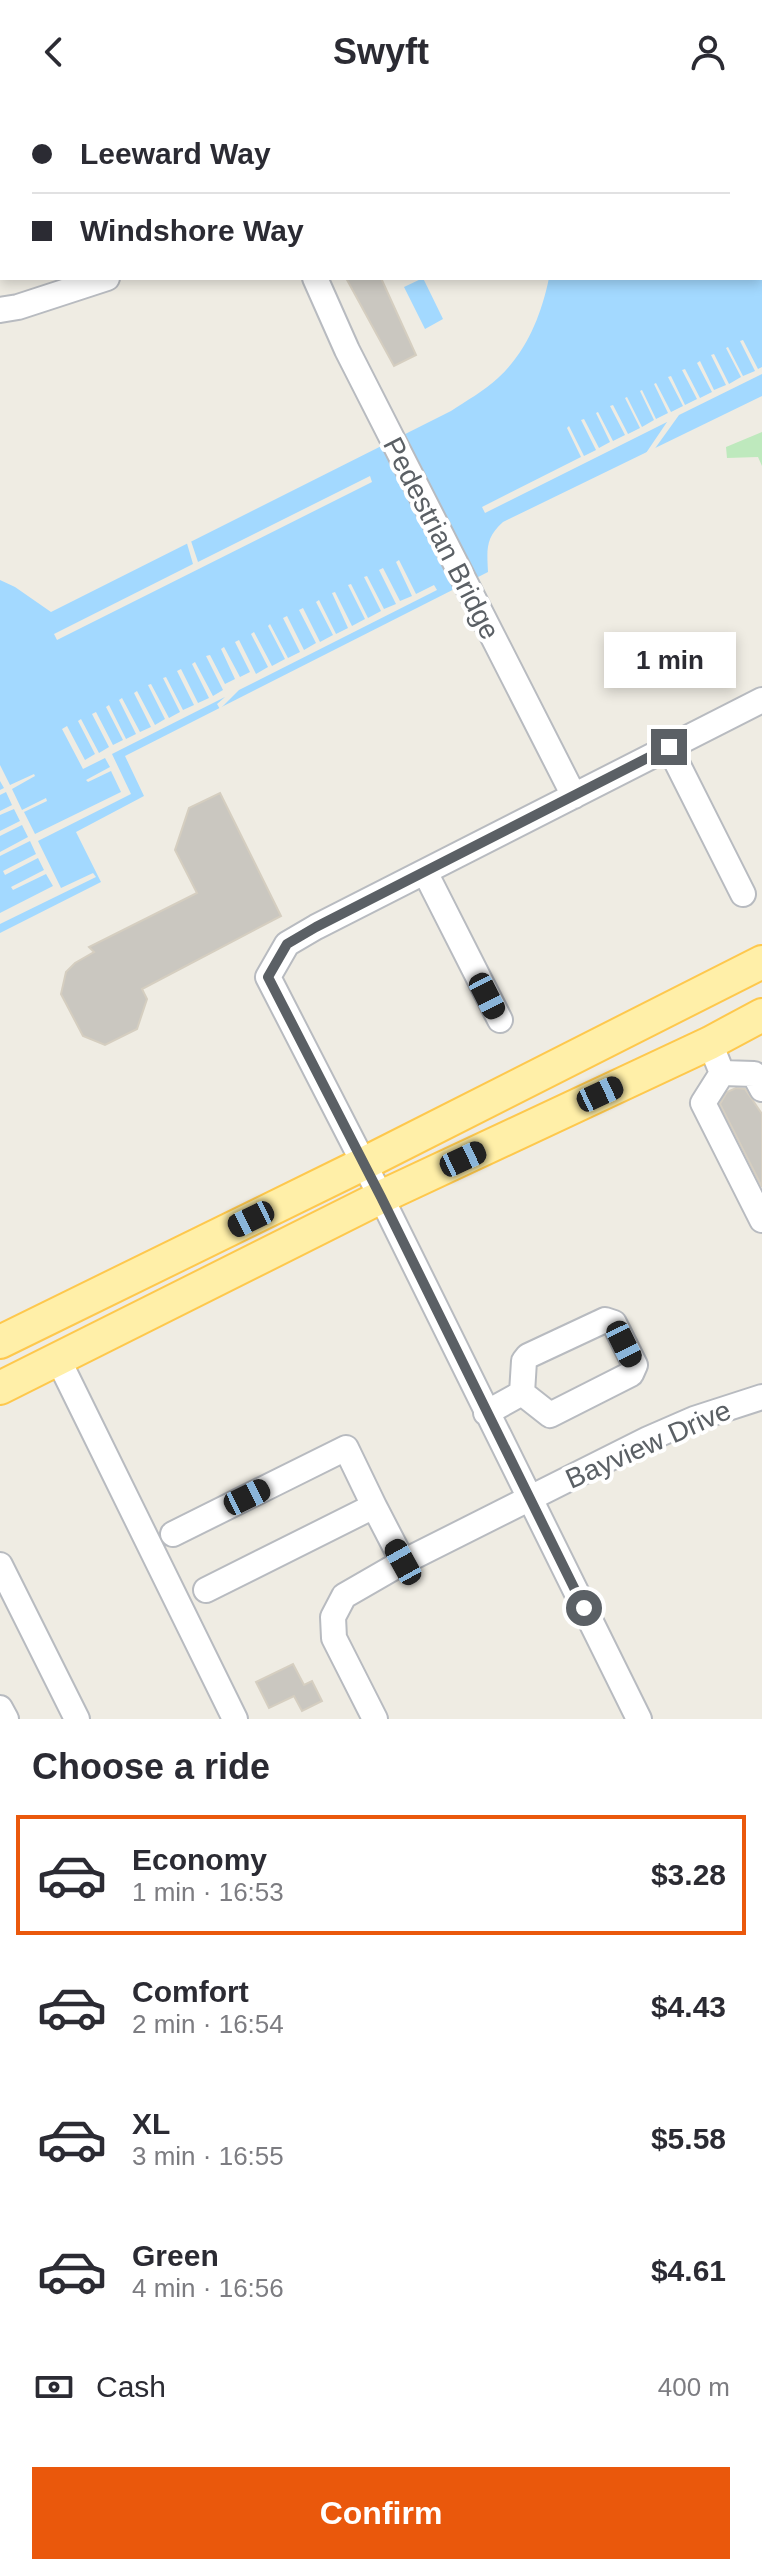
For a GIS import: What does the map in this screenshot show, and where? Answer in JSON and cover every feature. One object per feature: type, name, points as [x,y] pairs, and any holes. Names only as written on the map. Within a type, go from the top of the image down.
[{"type":"main road","points":[[0,1342],[363,1164],[762,962]]},
{"type":"main road","points":[[0,1388],[381,1197],[710,1043],[762,1015]]},
{"type":"street","points":[[0,310],[101,280]]},
{"type":"street","name":"Pedestrian Bridge","points":[[316,280],[347,350],[574,796]]},
{"type":"street","points":[[639,1719],[381,1197],[268,977],[287,944],[316,927],[762,700]]},
{"type":"street","points":[[669,747],[743,894]]},
{"type":"street","points":[[425,872],[500,1020]]},
{"type":"street","points":[[710,1043],[722,1073]]},
{"type":"street","points":[[722,1073],[754,1074],[762,1089]]},
{"type":"street","points":[[722,1073],[703,1103],[762,1220]]},
{"type":"street","points":[[605,1320],[614,1323],[635,1365],[631,1374],[550,1415],[522,1393],[524,1361],[528,1356],[605,1320]]},
{"type":"street","points":[[58,1359],[235,1719]]},
{"type":"street","points":[[486,1413],[522,1393]]},
{"type":"street","name":"Bayview Drive","points":[[375,1719],[334,1638],[333,1617],[344,1596],[529,1497],[682,1424],[762,1397]]},
{"type":"street","points":[[173,1534],[346,1448],[403,1562]]},
{"type":"street","points":[[206,1590],[374,1506]]},
{"type":"street","points":[[0,1565],[77,1719]]},
{"type":"street","points":[[0,1708],[6,1719]]},
{"type":"green space","points":[[762,432],[762,466],[758,457],[727,458],[726,447]]},
{"type":"water","points":[[424,280],[443,319],[425,329],[404,287]]},
{"type":"water","points":[[548,280],[762,280],[762,396],[503,522],[490,539],[488,572],[125,756],[144,796],[76,832],[101,882],[0,933],[0,580],[51,612],[451,411],[493,383],[508,368],[525,345],[542,306]]},
{"type":"pier","points":[[743,340],[758,369],[762,367],[762,374],[679,415],[651,454],[642,459],[667,422],[485,513],[482,507],[581,457],[567,428],[569,426],[584,456],[596,450],[581,420],[584,419],[599,448],[610,442],[598,412],[613,441],[625,435],[610,406],[613,405],[628,434],[640,428],[627,397],[642,427],[654,420],[640,391],[656,419],[668,413],[656,383],[671,412],[683,406],[668,377],[671,376],[685,405],[697,399],[682,370],[685,369],[700,398],[712,392],[697,363],[700,361],[714,390],[726,385],[711,355],[714,354],[729,384],[741,377],[728,347],[743,376],[755,371],[740,341]]},
{"type":"pier","points":[[370,476],[372,482],[57,640],[54,634],[193,564],[186,540],[190,538],[198,562]]},
{"type":"pier","points":[[399,560],[416,594],[434,585],[437,590],[239,690],[220,709],[217,704],[225,697],[112,754],[131,794],[38,841],[61,888],[93,873],[96,877],[0,924],[0,913],[53,886],[46,874],[13,890],[11,887],[44,870],[38,858],[5,875],[3,871],[36,854],[30,841],[0,856],[0,852],[28,837],[22,825],[0,836],[0,831],[20,821],[14,809],[0,815],[0,811],[12,805],[6,792],[0,795],[0,790],[4,788],[0,781],[0,765],[10,785],[34,774],[12,789],[22,810],[46,798],[47,801],[24,812],[35,834],[121,792],[111,771],[88,782],[86,780],[110,767],[105,758],[83,769],[62,729],[67,726],[85,760],[95,754],[78,721],[81,719],[99,753],[109,747],[92,714],[96,712],[113,745],[123,740],[106,707],[109,705],[126,739],[136,734],[119,700],[122,698],[140,732],[151,727],[134,693],[137,691],[155,725],[165,719],[148,685],[151,684],[169,718],[180,712],[163,678],[166,677],[183,710],[194,705],[177,671],[181,669],[198,703],[209,698],[192,664],[195,662],[213,696],[223,690],[206,656],[210,655],[225,684],[235,679],[221,649],[224,647],[240,677],[250,672],[235,642],[239,640],[256,674],[268,667],[251,634],[254,632],[272,666],[285,659],[268,626],[270,624],[288,658],[300,652],[283,618],[287,616],[304,650],[316,643],[299,610],[303,608],[320,642],[333,635],[316,602],[319,600],[336,634],[348,628],[332,593],[335,592],[352,626],[365,619],[348,585],[351,584],[368,618],[381,611],[364,577],[367,576],[384,609],[396,604],[379,570],[383,568],[400,601],[412,596],[396,562]]},
{"type":"building","points":[[347,280],[382,280],[416,355],[394,366]]},
{"type":"building","points":[[220,793],[281,916],[142,989],[147,999],[137,1029],[105,1045],[83,1036],[61,994],[66,972],[94,952],[89,947],[197,893],[175,850],[189,808]]},
{"type":"building","points":[[736,1088],[745,1089],[762,1114],[762,1187],[720,1104],[727,1092]]},
{"type":"building","points":[[293,1664],[304,1685],[312,1681],[322,1701],[302,1711],[294,1696],[269,1708],[256,1682]]},
{"type":"route","points":[[584,1608],[381,1197],[268,977],[287,944],[316,927],[669,747]]}]
